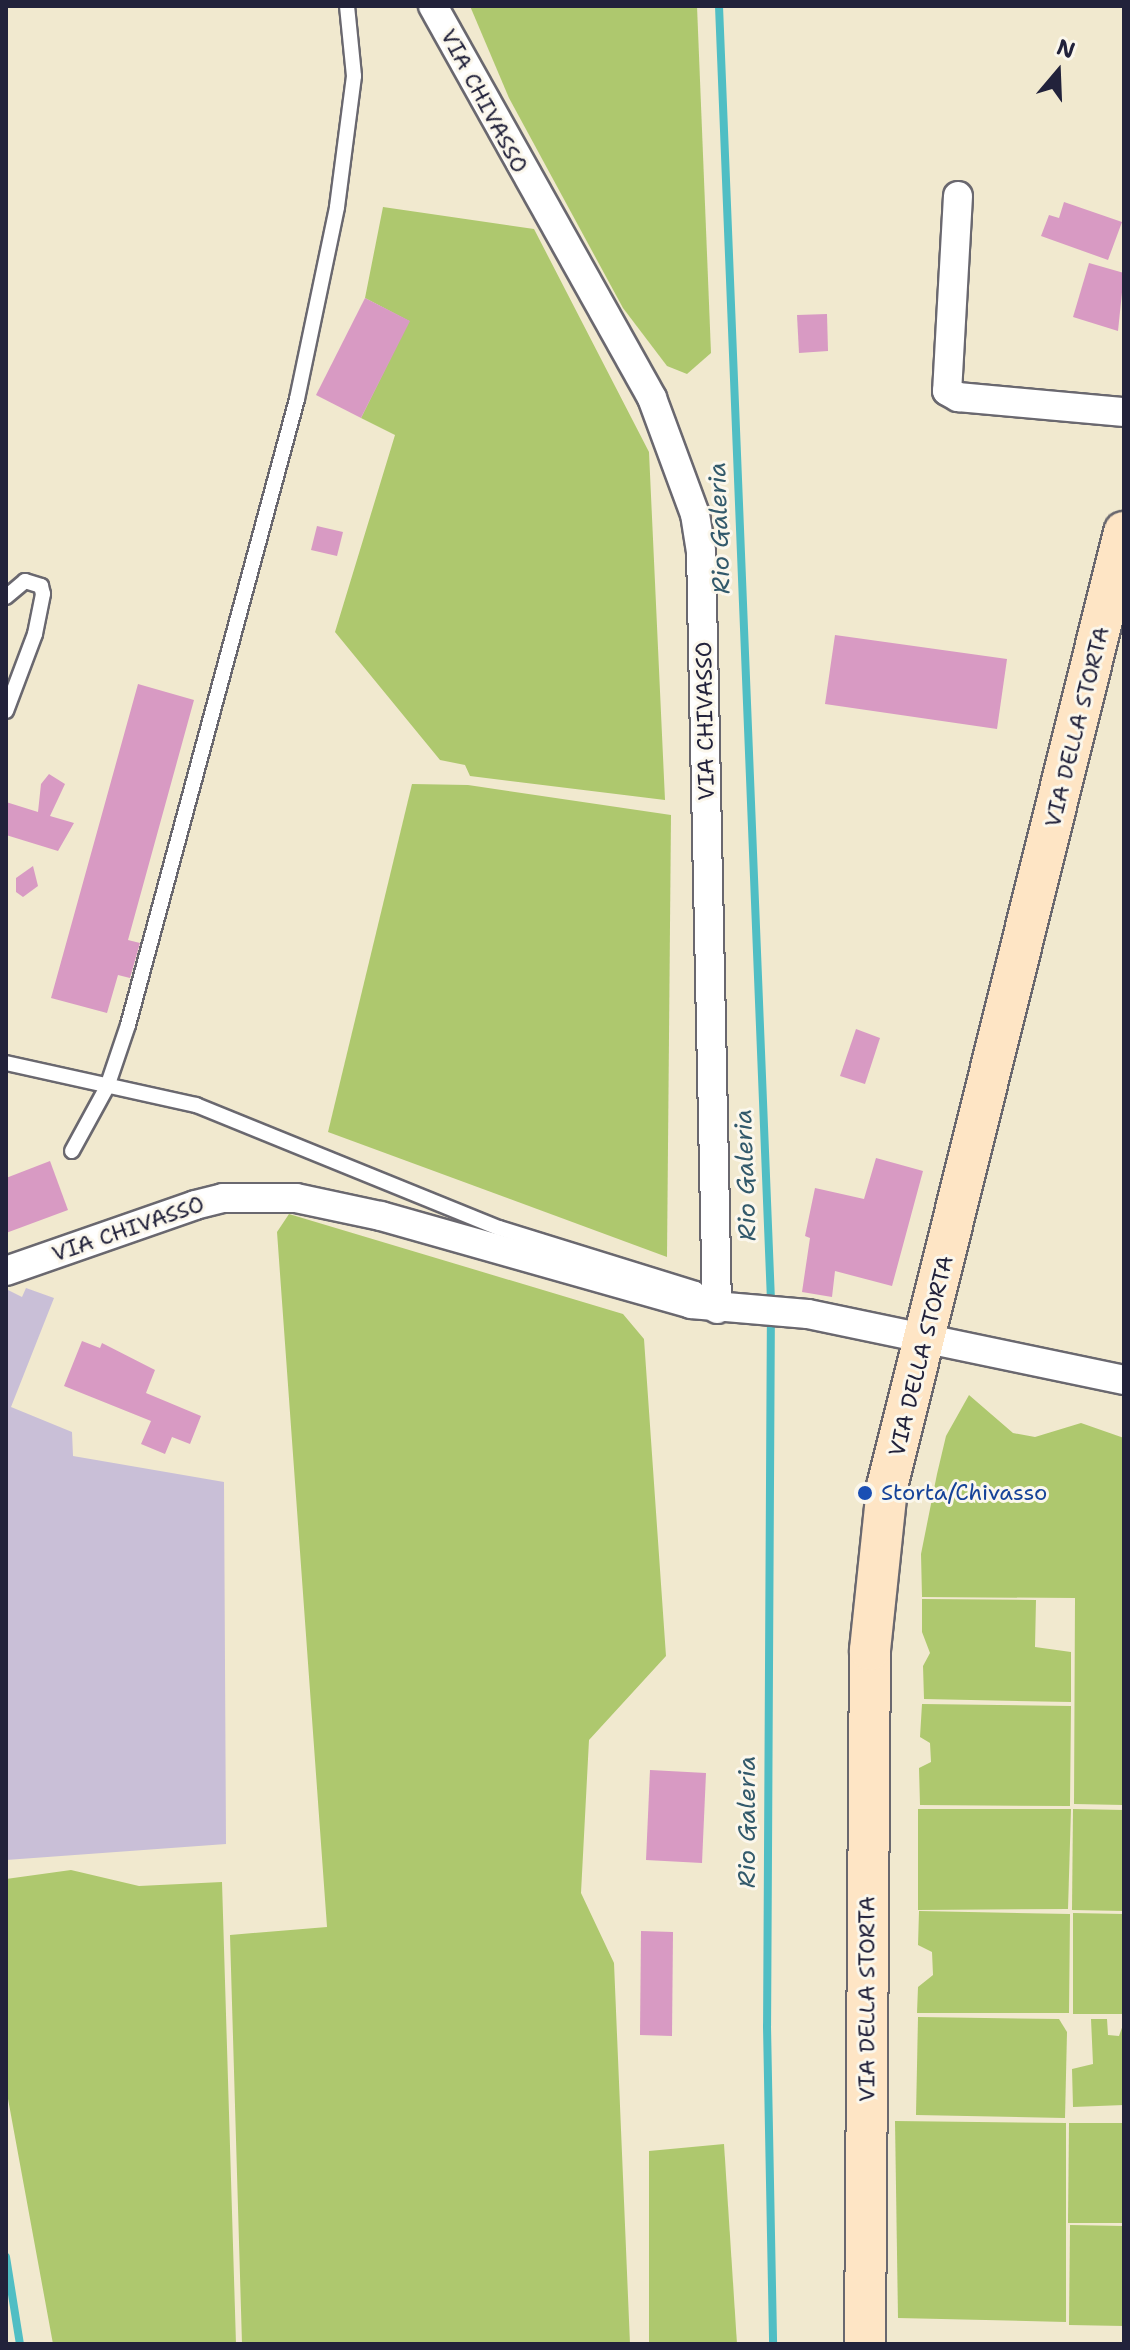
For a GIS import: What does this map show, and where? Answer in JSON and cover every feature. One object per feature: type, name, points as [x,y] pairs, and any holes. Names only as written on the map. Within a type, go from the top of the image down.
[{"type":"main road","name":"VIA DELLA STORTA","points":[[865,2344],[870,1650],[887,1487],[1124,532]]},
{"type":"street","name":"VIA CHIVASSO","points":[[433,6],[652,398],[695,514],[701,551],[717,1309]]},
{"type":"street","points":[[958,196],[944,379],[947,391],[958,397],[1124,412]]},
{"type":"street","name":"VIA CHIVASSO","points":[[6,1271],[195,1205],[275,1196],[381,1216],[717,1309],[808,1314],[925,1342],[1124,1380]]},
{"type":"lane","points":[[72,1151],[107,1087],[297,399],[337,207],[352,90],[347,6]]},
{"type":"lane","points":[[6,597],[25,581],[41,586],[43,594],[35,634],[6,711]]},
{"type":"lane","points":[[6,1063],[196,1105],[499,1228],[696,1289],[717,1309]]},
{"type":"shaded area","points":[[26,1288],[54,1298],[11,1407],[72,1432],[73,1456],[224,1482],[226,1844],[6,1860],[6,1289],[22,1297]]},
{"type":"green space","points":[[470,6],[697,6],[711,353],[687,374],[667,366],[623,308],[509,98]]},
{"type":"green space","points":[[383,207],[534,229],[649,452],[665,800],[470,776],[465,765],[440,760],[335,632],[395,435],[361,418],[409,321],[365,298]]},
{"type":"green space","points":[[412,784],[468,785],[671,815],[667,1257],[328,1132]]},
{"type":"green space","points":[[289,1214],[623,1314],[644,1339],[666,1656],[589,1740],[581,1893],[614,1963],[630,2344],[242,2344],[230,1935],[327,1927],[277,1232]]},
{"type":"green space","points":[[969,1395],[1013,1433],[1035,1437],[1081,1423],[1124,1438],[1124,1805],[1074,1804],[1075,1598],[922,1597],[921,1554],[937,1474],[946,1436]]},
{"type":"green space","points":[[922,1599],[1036,1600],[1035,1647],[1071,1652],[1071,1702],[924,1699],[923,1666],[930,1653],[922,1632]]},
{"type":"green space","points":[[922,1704],[1071,1706],[1070,1806],[920,1805],[919,1768],[931,1762],[930,1743],[920,1737]]},
{"type":"green space","points":[[918,1809],[1071,1809],[1068,1909],[918,1910]]},
{"type":"green space","points":[[1073,1809],[1124,1810],[1124,1911],[1072,1910]]},
{"type":"green space","points":[[71,1870],[139,1886],[222,1882],[236,2344],[53,2344],[6,2088],[6,1879]]},
{"type":"green space","points":[[919,1911],[1070,1914],[1069,2013],[917,2013],[918,1987],[933,1975],[932,1952],[918,1945]]},
{"type":"green space","points":[[1073,1913],[1124,1914],[1124,2014],[1073,2014]]},
{"type":"green space","points":[[918,2017],[1059,2019],[1067,2032],[1065,2118],[916,2115]]},
{"type":"green space","points":[[1091,2019],[1107,2019],[1108,2035],[1119,2036],[1124,2022],[1124,2105],[1073,2107],[1072,2069],[1093,2064]]},
{"type":"green space","points":[[895,2121],[1066,2123],[1066,2322],[898,2318]]},
{"type":"green space","points":[[1069,2123],[1124,2123],[1124,2223],[1068,2223]]},
{"type":"green space","points":[[724,2144],[737,2344],[649,2344],[649,2151]]},
{"type":"green space","points":[[1070,2225],[1124,2226],[1124,2326],[1069,2325]]},
{"type":"building","points":[[1064,202],[1122,222],[1108,260],[1041,236],[1049,215],[1059,218]]},
{"type":"building","points":[[1089,263],[1124,273],[1118,331],[1073,317]]},
{"type":"building","points":[[365,298],[410,321],[361,418],[316,395]]},
{"type":"building","points":[[827,314],[828,351],[799,353],[797,315]]},
{"type":"building","points":[[317,526],[343,532],[337,556],[311,550]]},
{"type":"building","points":[[835,635],[1007,659],[997,729],[825,704]]},
{"type":"building","points":[[138,684],[194,700],[128,940],[140,943],[130,978],[118,975],[107,1013],[51,998]]},
{"type":"building","points":[[49,774],[65,784],[50,816],[74,823],[58,851],[6,835],[6,802],[38,812],[41,784]]},
{"type":"building","points":[[33,866],[38,886],[23,897],[16,892],[16,878]]},
{"type":"building","points":[[856,1029],[880,1038],[865,1084],[840,1076]]},
{"type":"building","points":[[876,1158],[923,1171],[892,1286],[835,1271],[832,1297],[802,1292],[810,1238],[805,1236],[815,1188],[864,1199]]},
{"type":"building","points":[[50,1161],[68,1210],[6,1233],[6,1178]]},
{"type":"building","points":[[82,1341],[100,1348],[102,1343],[155,1370],[146,1393],[201,1416],[190,1444],[172,1437],[165,1454],[141,1444],[151,1421],[64,1386]]},
{"type":"building","points":[[650,1770],[706,1773],[702,1863],[646,1860]]},
{"type":"building","points":[[641,1931],[673,1932],[672,2036],[640,2035]]},
{"type":"waterway","name":"Rio Galeria","points":[[719,6],[771,1298],[767,2026],[773,2344]]},
{"type":"waterway","points":[[6,2257],[20,2344]]},
{"type":"place","name":"Storta/Chivasso","points":[[865,1493]]}]
